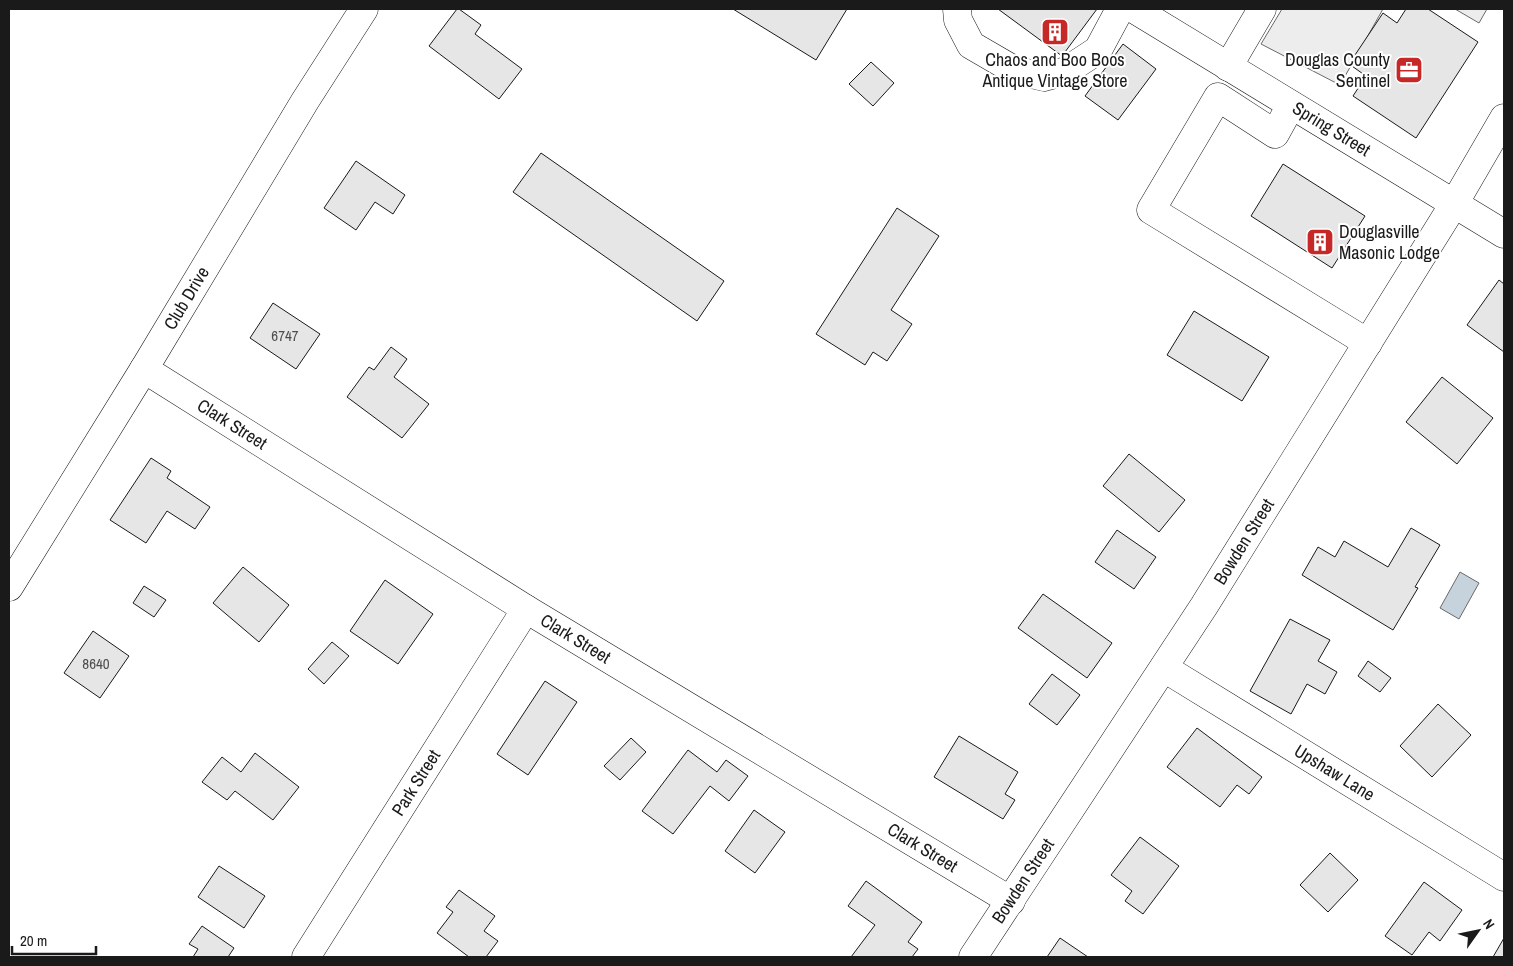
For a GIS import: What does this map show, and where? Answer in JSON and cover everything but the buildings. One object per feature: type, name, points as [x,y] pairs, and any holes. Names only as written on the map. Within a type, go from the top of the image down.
[{"type":"street","name":"Club Drive","points":[[9,587],[144,369],[305,101],[364,9]]},
{"type":"street","points":[[957,9],[958,20],[971,45],[1014,70],[1044,77],[1066,71],[1098,50],[1120,9]]},
{"type":"street","name":"Spring Street","points":[[1134,9],[1504,234]]},
{"type":"street","points":[[1228,66],[1262,9]]},
{"type":"street","points":[[1291,105],[1275,134],[1218,97],[1151,210],[1368,343]]},
{"type":"street","name":"Bowden Street","points":[[973,957],[1164,668],[1454,204],[1504,118]]},
{"type":"street","name":"Clark Street","points":[[144,369],[526,609],[1011,901]]},
{"type":"street","name":"Park Street","points":[[306,957],[526,609]]},
{"type":"street","name":"Upshaw Lane","points":[[1164,668],[1504,877]]},
{"type":"shaded area","points":[[1282,9],[1383,9],[1340,85],[1261,44]]},
{"type":"shaded area","points":[[1455,9],[1487,9],[1479,23]]},
{"type":"shaded area","points":[[1460,572],[1479,583],[1459,619],[1440,608]]},
{"type":"place","name":"Chaos and Boo Boos Antique Vintage Store","points":[[1055,32]]},
{"type":"place","name":"Douglas County Sentinel","points":[[1409,70]]},
{"type":"place","name":"Douglasville Masonic Lodge","points":[[1320,242]]}]
